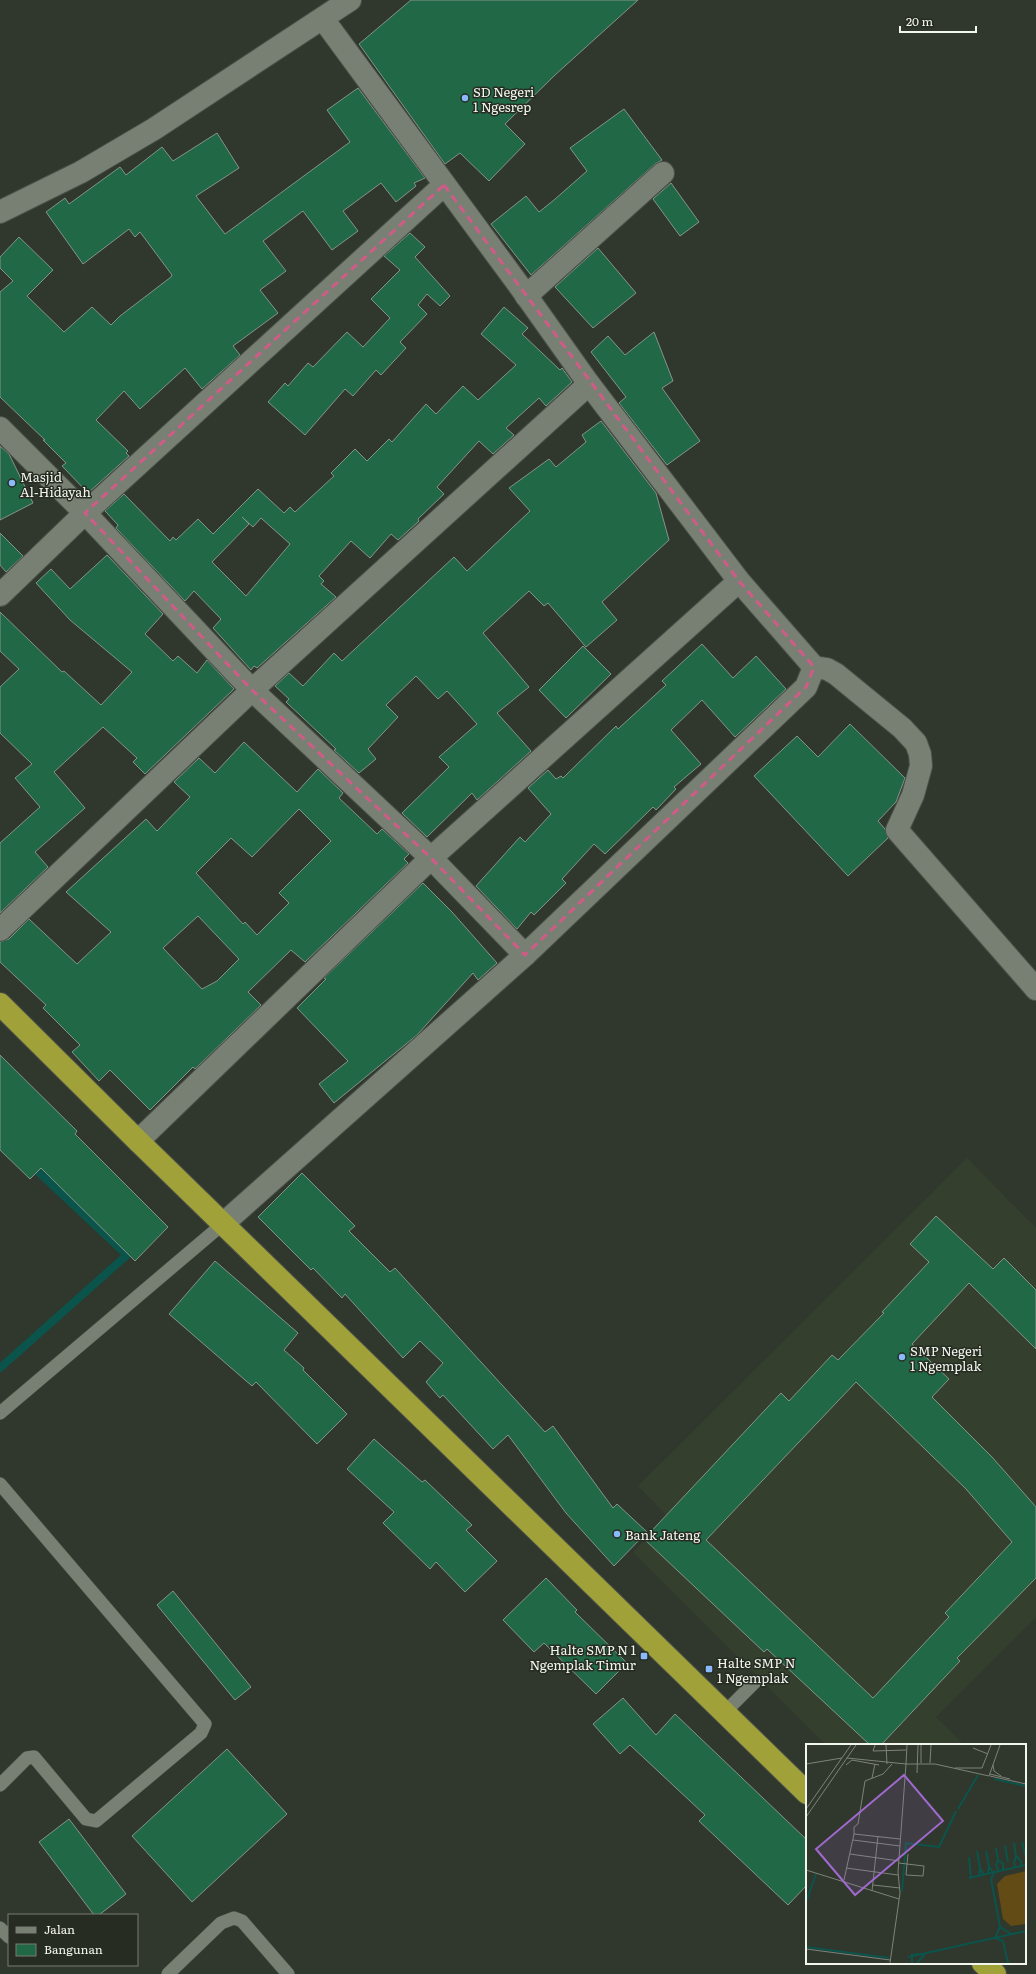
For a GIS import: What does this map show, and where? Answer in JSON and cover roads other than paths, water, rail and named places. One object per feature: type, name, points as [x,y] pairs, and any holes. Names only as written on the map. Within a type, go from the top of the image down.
[{"type":"highway","points":[[0,1004],[138,1141],[224,1223],[806,1793]]},
{"type":"highway","points":[[984,1964],[995,1974]]},
{"type":"street","points":[[0,212],[81,172],[154,129],[350,0]]},
{"type":"street","points":[[323,19],[589,384],[739,581],[814,667],[827,669],[836,674],[902,728],[916,743],[920,754],[920,771],[913,795],[897,830],[1036,989]]},
{"type":"street","points":[[526,296],[663,172]]},
{"type":"street","points":[[0,595],[85,514],[444,185]]},
{"type":"street","points":[[0,930],[252,690],[589,384]]},
{"type":"street","points":[[0,428],[85,514],[252,690],[431,858],[525,955]]},
{"type":"street","points":[[138,1141],[431,858],[739,581]]},
{"type":"street","points":[[224,1223],[525,955],[806,688],[814,667]]},
{"type":"lane","points":[[0,1413],[224,1223]]},
{"type":"lane","points":[[0,1484],[205,1724],[201,1733],[96,1822],[86,1819],[34,1757],[27,1758],[0,1785]]},
{"type":"lane","points":[[724,1713],[755,1682]]},
{"type":"lane","points":[[168,1974],[221,1923],[234,1918],[242,1921],[288,1974]]},
{"type":"lane","points":[[0,1928],[8,1936]]},
{"type":"waterway","points":[[0,1368],[127,1255],[30,1164]]},
{"type":"place","name":"SD Negeri 1 Ngesrep","points":[[465,98]]},
{"type":"place","name":"Masjid Al-Hidayah","points":[[12,483]]},
{"type":"place","name":"SMP Negeri 1 Ngemplak","points":[[902,1357]]},
{"type":"place","name":"Bank Jateng","points":[[617,1534]]},
{"type":"place","name":"Halte SMP N 1 Ngemplak Timur","points":[[644,1656]]},
{"type":"place","name":"Halte SMP N 1 Ngemplak","points":[[709,1669]]}]
